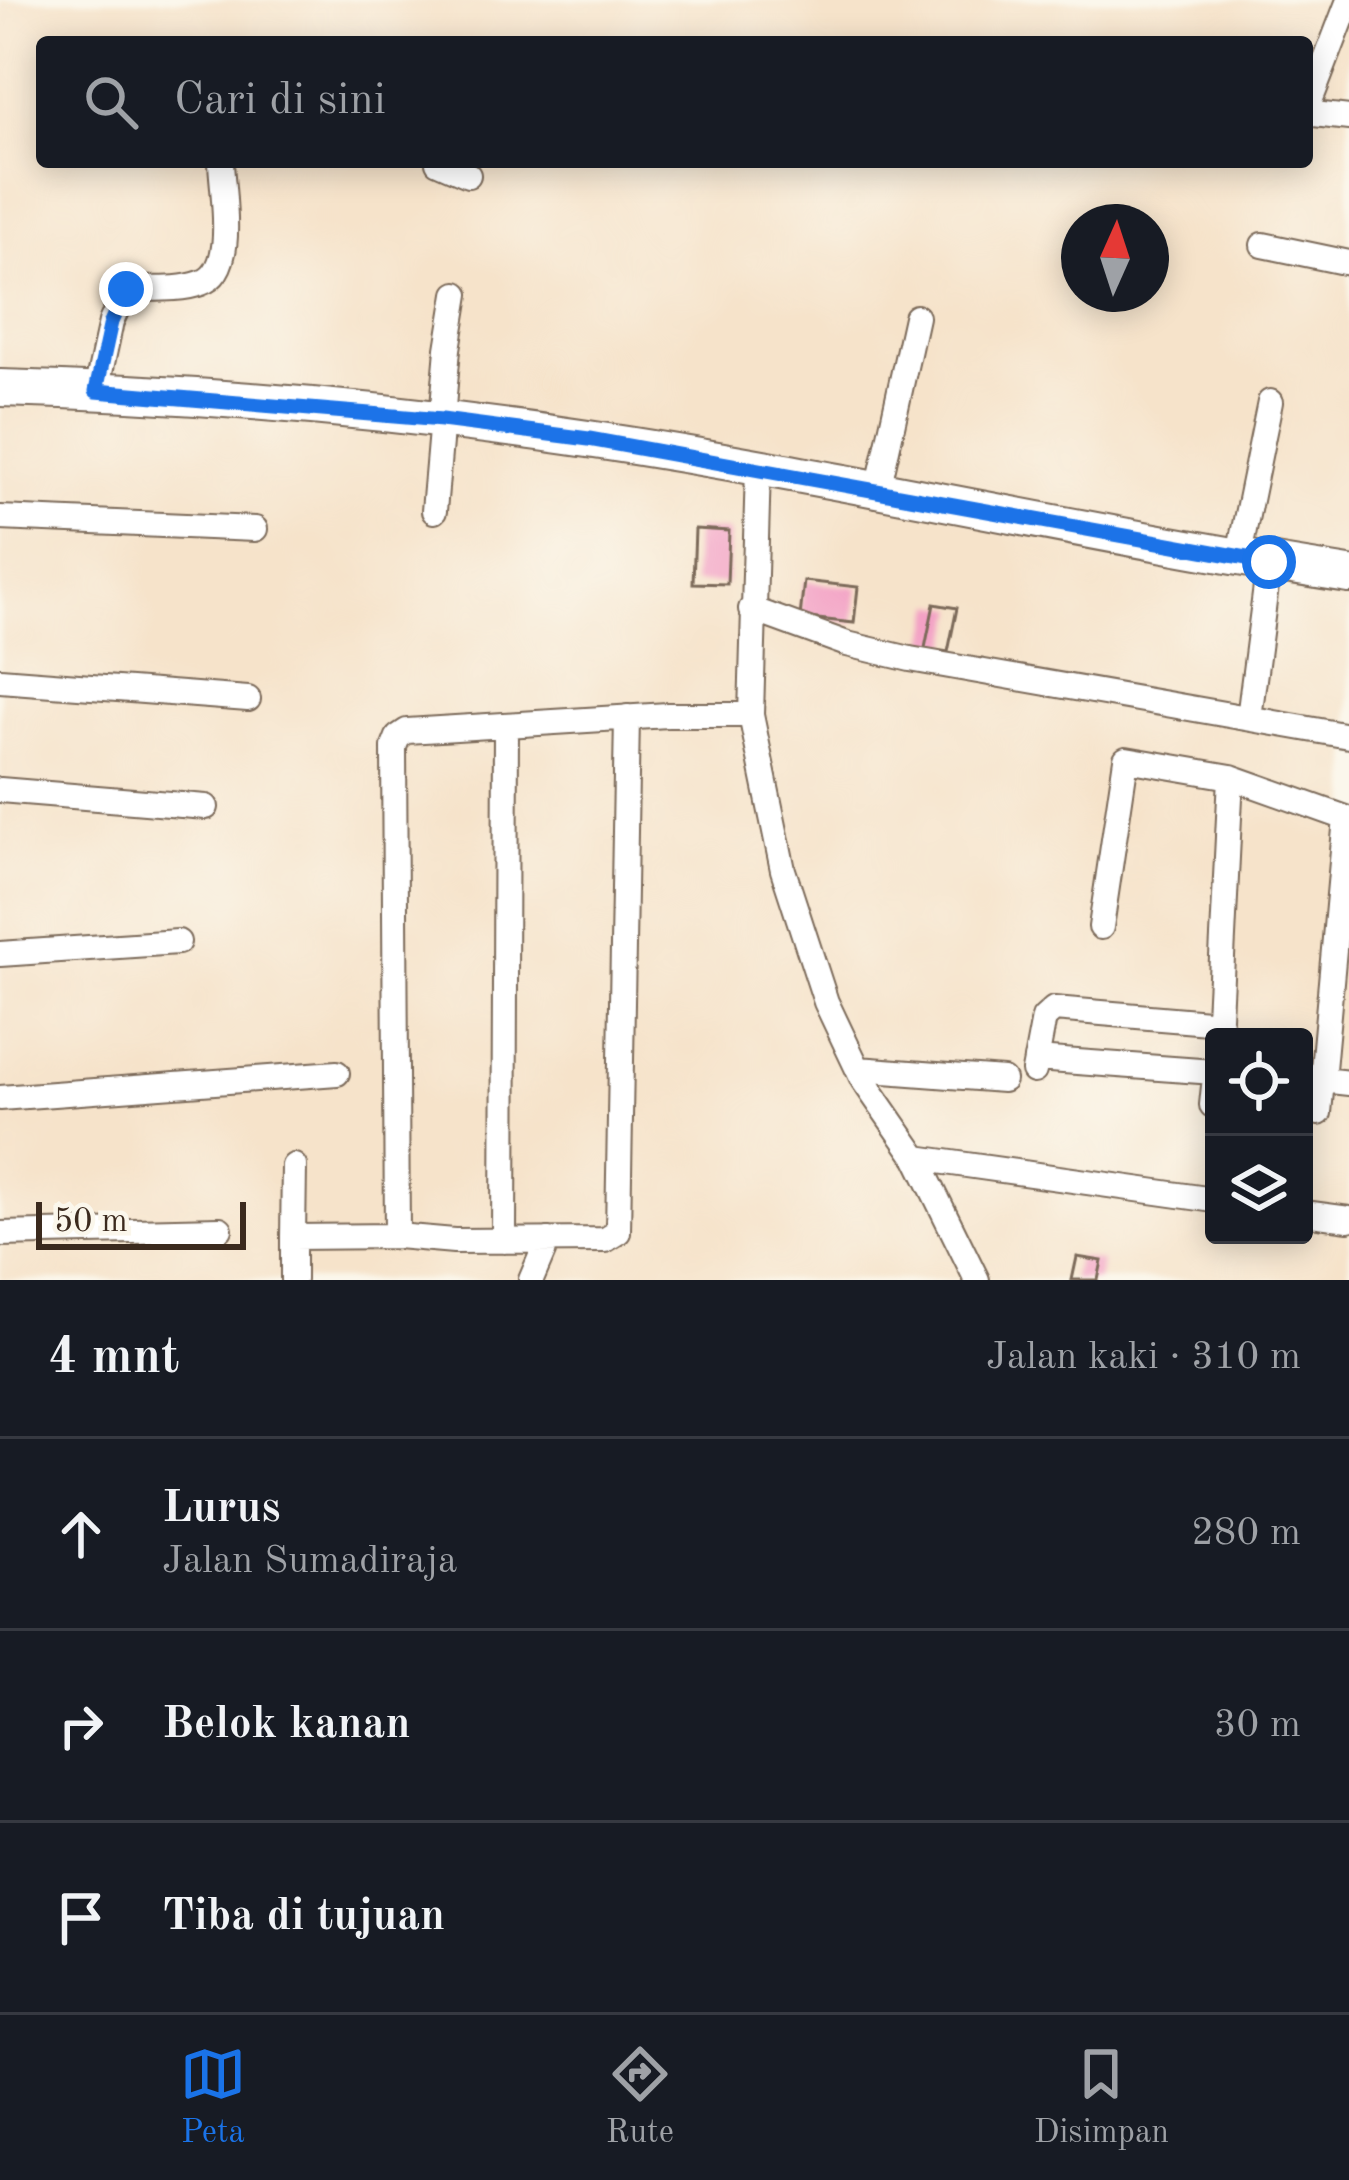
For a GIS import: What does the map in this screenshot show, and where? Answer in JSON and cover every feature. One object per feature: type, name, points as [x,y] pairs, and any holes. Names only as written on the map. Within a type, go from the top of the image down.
[{"type":"street","points":[[1313,94],[1349,0]]},
{"type":"street","points":[[1313,112],[1349,118]]},
{"type":"street","points":[[96,391],[111,322],[126,289],[200,284],[213,277],[225,261],[221,168]]},
{"type":"street","points":[[452,168],[468,175]]},
{"type":"street","points":[[1263,245],[1349,262]]},
{"type":"street","points":[[434,512],[457,293]]},
{"type":"street","points":[[878,490],[916,316]]},
{"type":"street","points":[[0,388],[96,391],[442,420],[589,439],[1349,575]]},
{"type":"street","points":[[1249,718],[1254,561],[1270,402]]},
{"type":"street","points":[[758,467],[751,715],[783,870],[826,1002],[858,1069],[916,1158],[977,1280]]},
{"type":"street","points":[[0,518],[255,529]]},
{"type":"street","points":[[752,610],[847,644],[910,658],[1349,736]]},
{"type":"street","points":[[0,680],[248,699]]},
{"type":"street","points":[[397,1236],[394,747],[398,737],[407,731],[627,717],[751,715]]},
{"type":"street","points":[[293,1237],[605,1240],[618,1232],[627,717]]},
{"type":"street","points":[[504,1240],[506,725]]},
{"type":"street","points":[[1100,927],[1126,759],[1231,777],[1348,818],[1319,1113]]},
{"type":"street","points":[[1219,1028],[1231,777]]},
{"type":"street","points":[[0,790],[206,807]]},
{"type":"street","points":[[0,954],[178,942]]},
{"type":"street","points":[[1205,1028],[1054,1009],[1044,1018],[1035,1065],[1205,1072]]},
{"type":"street","points":[[858,1069],[1003,1080]]},
{"type":"street","points":[[0,1098],[337,1073]]},
{"type":"street","points":[[1322,1080],[1349,1083]]},
{"type":"street","points":[[916,1158],[1205,1199]]},
{"type":"street","points":[[293,1280],[294,1166]]},
{"type":"street","points":[[1313,1214],[1349,1219]]},
{"type":"street","points":[[0,1234],[220,1229]]},
{"type":"street","points":[[532,1280],[548,1240]]},
{"type":"building","points":[[695,529],[729,531],[727,584],[693,583]]},
{"type":"building","points":[[804,581],[858,587],[854,623],[800,617]]},
{"type":"building","points":[[934,604],[957,608],[948,652],[925,648]]},
{"type":"building","points":[[1077,1257],[1102,1261],[1098,1280],[1072,1280]]},
{"type":"route","points":[[126,289],[111,322],[96,391],[442,420],[589,439],[1269,562]]}]
